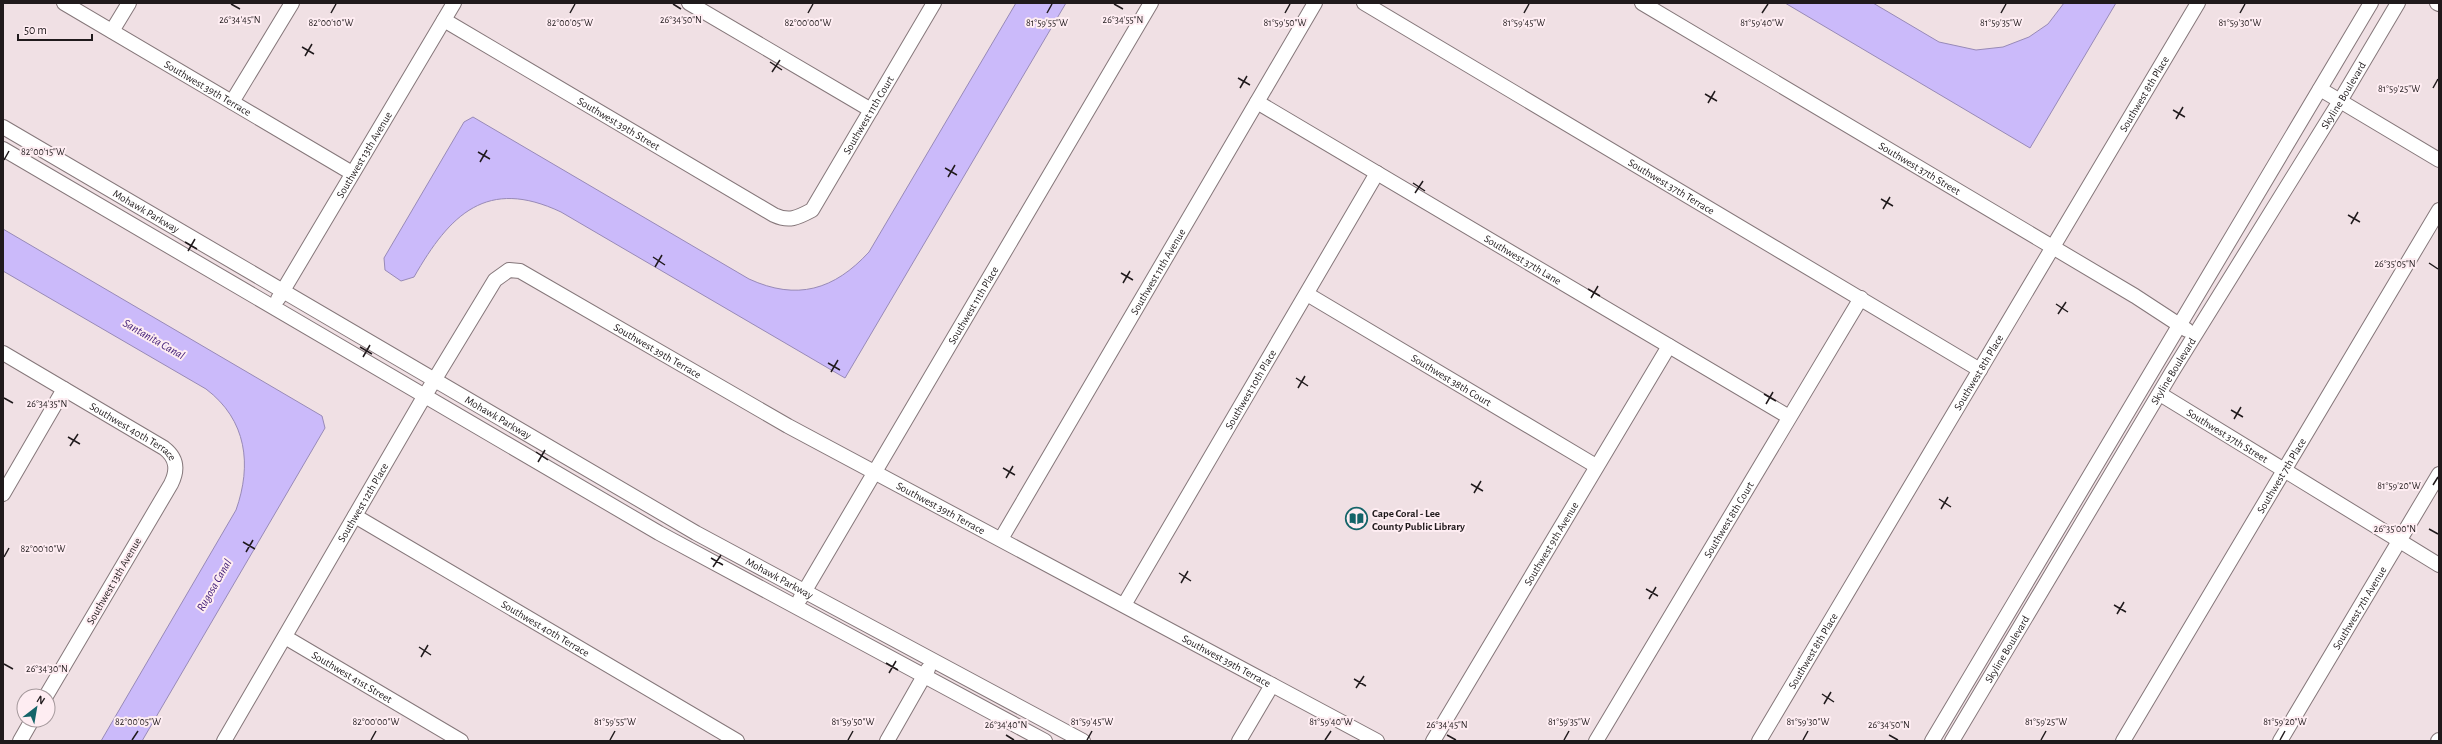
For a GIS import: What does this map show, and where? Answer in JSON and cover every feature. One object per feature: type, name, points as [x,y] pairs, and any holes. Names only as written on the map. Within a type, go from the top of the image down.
[{"type":"street","name":"Southwest 39th Terrace","points":[[64,3],[352,173]]},
{"type":"street","points":[[112,31],[129,3]]},
{"type":"street","points":[[232,102],[292,3]]},
{"type":"street","name":"Southwest 13th Avenue","points":[[273,307],[454,3]]},
{"type":"street","points":[[689,3],[871,110]]},
{"type":"street","name":"Southwest 11th Court","points":[[795,220],[812,210],[934,3]]},
{"type":"street","name":"Southwest 11th Place","points":[[796,607],[1151,3]]},
{"type":"street","name":"Southwest 11th Avenue","points":[[1001,539],[1315,3]]},
{"type":"street","name":"Southwest 37th Terrace","points":[[1364,3],[1980,370]]},
{"type":"street","name":"Southwest 37th Street","points":[[1642,3],[2053,247],[2195,335]]},
{"type":"street","name":"Southwest 8th Place","points":[[1759,741],[2198,3]]},
{"type":"street","name":"Skyline Boulevard","points":[[1932,741],[2371,3]]},
{"type":"street","name":"Skyline Boulevard","points":[[1952,741],[2195,335],[2340,101],[2398,3]]},
{"type":"street","name":"Southwest 39th Street","points":[[444,20],[774,215],[784,219],[795,220]]},
{"type":"street","points":[[2320,89],[2439,160]]},
{"type":"street","name":"Southwest 37th Lane","points":[[1258,102],[1789,417]]},
{"type":"street","name":"Mohawk Parkway","points":[[3,127],[696,533],[1084,741]]},
{"type":"street","name":"Mohawk Parkway","points":[[3,149],[678,543],[1045,741]]},
{"type":"street","name":"Southwest 10th Place","points":[[1124,605],[1377,173]]},
{"type":"street","name":"Southwest 7th Place","points":[[2123,741],[2439,210]]},
{"type":"street","name":"Southwest 39th Terrace","points":[[509,270],[520,271],[788,426],[1377,741]]},
{"type":"street","name":"Southwest 12th Place","points":[[224,741],[434,380],[495,280],[509,270]]},
{"type":"street","name":"Southwest 38th Court","points":[[1307,294],[1596,466]]},
{"type":"street","name":"Southwest 8th Court","points":[[1596,741],[1861,298]]},
{"type":"street","name":"Southwest 9th Avenue","points":[[1433,741],[1669,346]]},
{"type":"street","name":"Southwest 40th Terrace","points":[[3,353],[164,448],[172,455],[176,464]]},
{"type":"street","points":[[3,494],[64,389]]},
{"type":"street","name":"Southwest 37th Street","points":[[2160,394],[2439,565]]},
{"type":"street","name":"Southwest 13th Avenue","points":[[51,688],[171,484],[176,464]]},
{"type":"street","name":"Southwest 7th Avenue","points":[[2280,741],[2439,474]]},
{"type":"street","name":"Southwest 40th Terrace","points":[[355,516],[736,741]]},
{"type":"street","name":"Southwest 41st Street","points":[[285,637],[461,741]]},
{"type":"street","points":[[886,741],[933,660]]},
{"type":"street","points":[[1239,741],[1272,685]]},
{"type":"street","points":[[20,741],[27,728]]},
{"type":"water","points":[[1016,3],[1066,3],[845,378],[561,212],[535,202],[512,199],[491,201],[473,208],[457,220],[442,235],[414,277],[401,281],[385,270],[384,258],[464,122],[473,117],[749,279],[767,286],[799,290],[814,288],[828,283],[856,265],[869,252]]},
{"type":"water","points":[[1785,3],[1873,3],[1939,42],[1976,50],[2003,47],[2029,37],[2048,24],[2064,3],[2116,3],[2030,148]]},
{"type":"water","points":[[3,229],[322,416],[325,428],[142,741],[101,741],[236,510],[244,476],[242,444],[238,429],[220,401],[206,389],[3,271]]},
{"type":"place","name":"Cape Coral - Lee County Public Library","points":[[1356,519]]},
{"type":"water label","name":"Santanita Canal","points":[[154,339]]},
{"type":"water label","name":"Rugosa Canal","points":[[214,585]]}]
